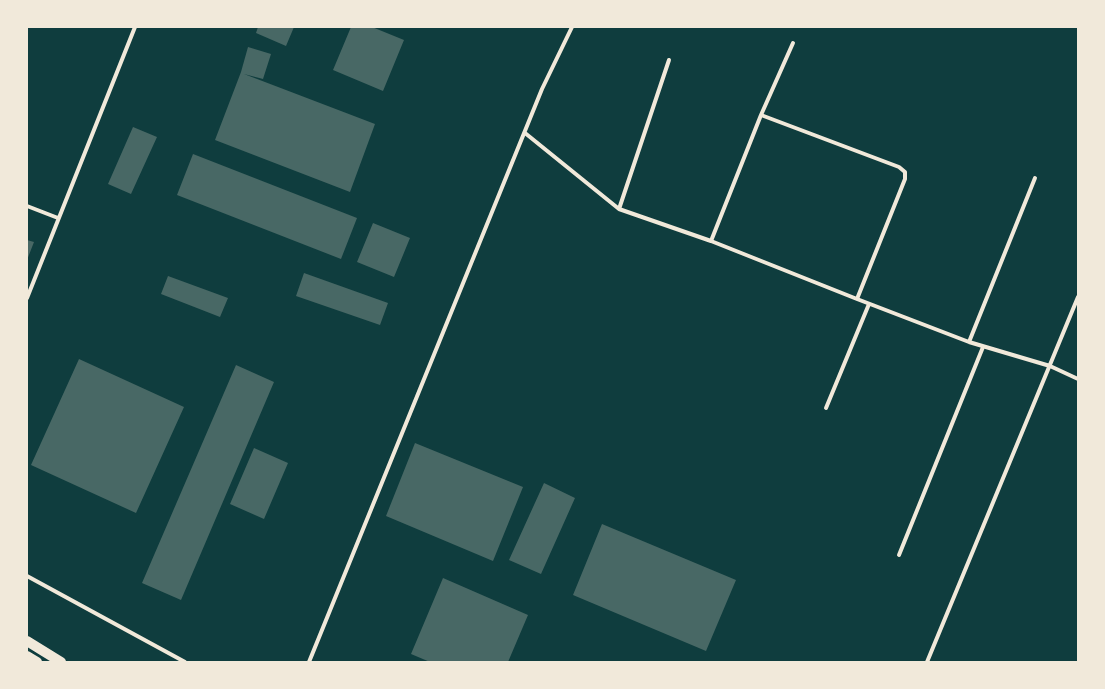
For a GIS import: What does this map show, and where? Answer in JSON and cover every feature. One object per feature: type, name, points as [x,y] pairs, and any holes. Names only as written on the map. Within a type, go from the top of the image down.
[{"type":"main road","points":[[27,641],[61,662]]},
{"type":"main road","points":[[27,656],[37,662]]},
{"type":"street","points":[[27,298],[135,27]]},
{"type":"street","points":[[309,662],[542,89],[572,27]]},
{"type":"street","points":[[711,241],[761,115],[793,43]]},
{"type":"street","points":[[619,209],[669,60]]},
{"type":"street","points":[[761,115],[899,167],[904,172],[904,179],[856,299]]},
{"type":"street","points":[[525,133],[619,209],[711,241],[969,342],[1050,366],[1078,379]]},
{"type":"street","points":[[969,342],[1035,178]]},
{"type":"street","points":[[27,206],[58,218]]},
{"type":"street","points":[[927,662],[1078,297]]},
{"type":"street","points":[[826,408],[869,304]]},
{"type":"street","points":[[899,555],[983,347]]},
{"type":"street","points":[[27,576],[185,662]]},
{"type":"building","points":[[258,27],[294,27],[286,46],[256,33]]},
{"type":"building","points":[[351,27],[372,27],[404,40],[383,91],[333,70]]},
{"type":"building","points":[[248,47],[271,54],[263,79],[244,74],[375,124],[350,192],[215,140],[241,72]]},
{"type":"building","points":[[133,127],[157,137],[131,194],[108,184]]},
{"type":"building","points":[[193,154],[357,218],[341,259],[177,195]]},
{"type":"building","points":[[373,223],[410,238],[394,277],[357,262]]},
{"type":"building","points":[[27,240],[34,242],[27,260]]},
{"type":"building","points":[[304,273],[388,303],[380,325],[296,296]]},
{"type":"building","points":[[168,276],[228,298],[220,317],[161,294]]},
{"type":"building","points":[[79,359],[184,407],[136,513],[31,465]]},
{"type":"building","points":[[236,365],[274,382],[181,600],[142,583]]},
{"type":"building","points":[[415,443],[523,487],[493,561],[386,516]]},
{"type":"building","points":[[254,448],[288,463],[264,519],[230,504]]},
{"type":"building","points":[[544,483],[575,498],[541,574],[509,560]]},
{"type":"building","points":[[602,524],[736,580],[706,651],[573,595]]},
{"type":"building","points":[[443,578],[528,615],[508,662],[430,662],[411,654]]}]
